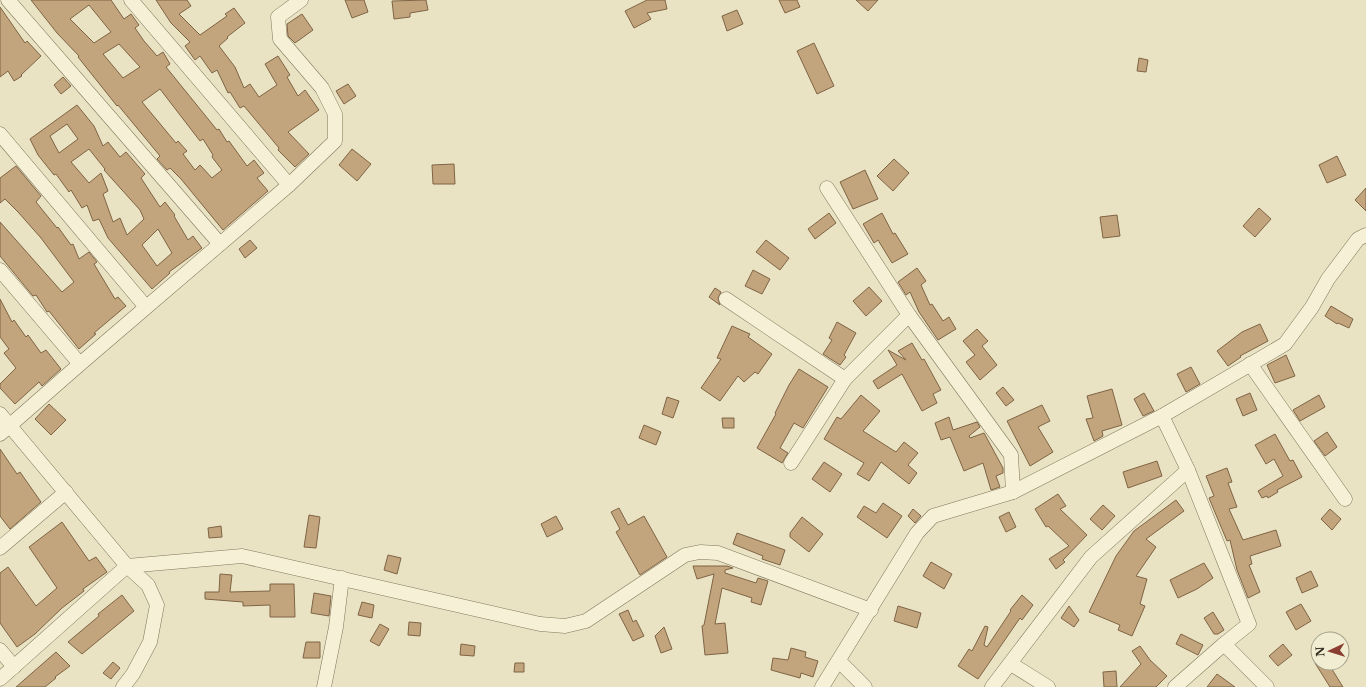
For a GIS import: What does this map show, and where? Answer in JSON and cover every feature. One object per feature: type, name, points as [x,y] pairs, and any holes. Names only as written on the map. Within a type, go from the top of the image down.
[{"type":"street","points":[[8,0],[220,244]]},
{"type":"street","points":[[131,0],[289,185]]},
{"type":"street","points":[[5,430],[289,185],[335,141],[335,114],[322,88],[280,39],[278,17],[301,0]]},
{"type":"street","points":[[0,134],[146,307]]},
{"type":"street","points":[[827,188],[909,315],[1011,455],[1013,492]]},
{"type":"street","points":[[822,687],[871,610],[916,533],[932,516],[1013,492],[1162,416],[1285,344],[1312,307],[1328,279],[1358,239],[1366,235]]},
{"type":"street","points":[[0,270],[80,364]]},
{"type":"street","points":[[726,298],[845,379]]},
{"type":"street","points":[[791,463],[845,379],[909,315]]},
{"type":"street","points":[[1250,364],[1345,499]]},
{"type":"street","points":[[0,414],[5,430],[66,492],[127,566],[148,585],[157,605],[150,642],[133,674],[123,687]]},
{"type":"street","points":[[1162,416],[1188,470],[1249,624],[1175,687]]},
{"type":"street","points":[[992,687],[1091,557],[1188,470]]},
{"type":"street","points":[[0,548],[66,492]]},
{"type":"street","points":[[0,679],[127,566],[242,556],[540,624],[565,626],[586,622],[685,555],[706,552],[718,553],[871,610]]},
{"type":"street","points":[[324,687],[336,627],[342,578]]},
{"type":"street","points":[[1224,644],[1266,687]]},
{"type":"street","points":[[0,650],[14,666]]},
{"type":"street","points":[[839,661],[866,687]]},
{"type":"street","points":[[1011,664],[1048,687]]},
{"type":"building","points":[[31,0],[111,0],[124,19],[131,14],[139,25],[135,28],[144,41],[157,56],[163,52],[170,64],[166,67],[217,130],[219,129],[227,142],[229,141],[247,166],[254,160],[264,173],[257,178],[268,191],[223,230],[181,179],[170,168],[167,170],[157,159],[160,156],[118,105],[117,106],[78,57],[79,56],[57,33]],"holes":[[[89,5],[111,32],[94,43],[70,19]],[[119,44],[140,67],[123,78],[103,54]],[[160,89],[200,141],[203,139],[213,155],[212,157],[222,170],[212,178],[200,165],[195,170],[183,154],[187,151],[178,141],[176,143],[142,102]]]},
{"type":"building","points":[[156,0],[187,0],[191,6],[179,14],[200,35],[227,16],[225,14],[234,8],[245,23],[227,37],[228,38],[219,46],[235,67],[244,88],[250,84],[259,97],[277,85],[265,64],[278,56],[290,75],[287,77],[298,96],[305,90],[319,110],[288,132],[309,154],[295,167],[278,150],[279,148],[244,106],[240,108],[230,92],[228,93],[217,70],[212,73],[200,56],[195,60],[185,46],[190,42],[171,23]]},
{"type":"building","points":[[345,0],[364,0],[368,12],[352,18]]},
{"type":"building","points":[[426,0],[428,10],[410,13],[410,17],[394,19],[392,1]]},
{"type":"building","points":[[647,0],[665,0],[667,9],[647,13],[651,19],[634,28],[625,11]]},
{"type":"building","points":[[779,0],[797,0],[800,7],[785,13]]},
{"type":"building","points":[[856,0],[878,0],[868,11]]},
{"type":"building","points":[[0,7],[25,43],[27,41],[41,56],[21,75],[22,76],[14,81],[8,71],[0,77]]},
{"type":"building","points":[[737,10],[743,24],[727,31],[722,16]]},
{"type":"building","points":[[302,14],[313,30],[295,43],[288,36],[287,24]]},
{"type":"building","points":[[814,43],[834,86],[817,94],[797,51]]},
{"type":"building","points":[[1139,58],[1148,60],[1146,72],[1137,71]]},
{"type":"building","points":[[63,77],[71,86],[61,94],[54,85]]},
{"type":"building","points":[[348,84],[356,96],[344,104],[336,91]]},
{"type":"building","points":[[77,105],[94,126],[103,146],[108,142],[120,157],[126,152],[145,174],[141,178],[160,207],[165,202],[175,215],[174,216],[188,240],[193,236],[202,248],[169,272],[170,273],[152,289],[108,238],[99,219],[93,221],[87,205],[82,208],[71,190],[69,192],[56,174],[54,175],[38,155],[30,139]],"holes":[[[67,124],[78,139],[59,153],[50,136]],[[89,149],[105,169],[104,170],[140,210],[144,219],[127,235],[120,218],[113,222],[103,194],[108,191],[101,173],[89,183],[71,162]],[[158,229],[172,253],[157,266],[142,245]]]},
{"type":"building","points":[[352,149],[371,164],[357,181],[339,165]]},
{"type":"building","points":[[1337,156],[1346,175],[1327,183],[1319,165]]},
{"type":"building","points":[[894,159],[909,173],[893,191],[877,176]]},
{"type":"building","points":[[454,164],[455,184],[433,184],[432,165]]},
{"type":"building","points":[[16,166],[41,196],[36,202],[57,228],[58,227],[71,245],[73,244],[79,259],[89,252],[97,262],[94,264],[115,299],[118,297],[126,306],[94,333],[96,334],[79,349],[49,311],[47,312],[36,295],[33,296],[0,256],[0,222],[62,292],[74,282],[41,238],[18,212],[5,199],[0,203],[0,178]]},
{"type":"building","points":[[865,170],[878,199],[853,209],[840,182]]},
{"type":"building","points":[[1366,188],[1366,211],[1355,200]]},
{"type":"building","points":[[1259,208],[1271,219],[1255,237],[1243,226]]},
{"type":"building","points":[[829,213],[836,223],[815,239],[808,229]]},
{"type":"building","points":[[882,213],[893,234],[895,233],[908,254],[892,263],[878,240],[874,243],[863,224]]},
{"type":"building","points":[[1117,215],[1120,236],[1103,238],[1100,217]]},
{"type":"building","points":[[250,240],[257,248],[245,258],[239,249]]},
{"type":"building","points":[[766,240],[789,258],[780,270],[756,252]]},
{"type":"building","points":[[917,268],[926,281],[921,285],[930,305],[932,304],[943,321],[949,317],[956,329],[938,340],[919,312],[910,292],[906,295],[898,282]]},
{"type":"building","points":[[753,270],[770,279],[762,294],[745,286]]},
{"type":"building","points":[[869,287],[882,301],[866,316],[853,301]]},
{"type":"building","points":[[715,288],[721,292],[718,298],[720,305],[709,297]]},
{"type":"building","points":[[0,299],[12,322],[14,320],[26,337],[28,335],[41,353],[46,350],[61,369],[42,386],[39,382],[15,404],[0,388],[0,384],[16,368],[4,353],[9,349],[0,337]]},
{"type":"building","points":[[1331,306],[1353,319],[1349,328],[1338,323],[1337,324],[1325,316]]},
{"type":"building","points":[[837,322],[856,333],[844,355],[846,357],[840,365],[823,354],[832,340],[829,338]]},
{"type":"building","points":[[1260,324],[1268,341],[1240,356],[1241,357],[1228,366],[1217,351],[1242,332]]},
{"type":"building","points":[[732,326],[750,334],[748,337],[772,354],[758,374],[755,372],[744,382],[738,376],[720,401],[701,388],[721,359],[717,358]]},
{"type":"building","points":[[977,329],[988,341],[982,346],[997,365],[980,380],[966,362],[975,355],[963,341]]},
{"type":"building","points":[[912,343],[922,360],[924,359],[941,390],[933,394],[937,403],[922,411],[902,374],[878,389],[873,381],[897,365],[888,350],[906,360],[898,351]]},
{"type":"building","points":[[1286,355],[1295,376],[1275,383],[1267,365]]},
{"type":"building","points":[[1191,367],[1200,384],[1186,392],[1177,374]]},
{"type":"building","points":[[799,369],[828,387],[803,428],[794,423],[780,448],[788,453],[782,463],[757,448],[776,414],[775,413],[789,385]]},
{"type":"building","points":[[1003,387],[1014,400],[1006,406],[996,393]]},
{"type":"building","points":[[1112,389],[1122,425],[1102,431],[1103,436],[1094,441],[1086,419],[1093,418],[1087,396]]},
{"type":"building","points":[[1144,393],[1154,411],[1143,416],[1134,399]]},
{"type":"building","points":[[1250,393],[1257,410],[1243,416],[1236,399]]},
{"type":"building","points":[[861,395],[880,411],[863,431],[896,452],[904,442],[918,453],[908,465],[917,473],[909,484],[881,462],[869,481],[857,474],[864,463],[824,439],[837,417],[841,419]]},
{"type":"building","points":[[1319,395],[1325,407],[1300,421],[1293,410]]},
{"type":"building","points":[[667,397],[679,401],[673,418],[662,414]]},
{"type":"building","points":[[49,404],[66,420],[51,435],[35,419]]},
{"type":"building","points":[[1042,405],[1050,421],[1038,427],[1053,452],[1030,466],[1007,421]]},
{"type":"building","points":[[949,417],[953,430],[977,422],[980,427],[969,436],[970,438],[984,433],[1003,468],[1003,473],[996,476],[1000,487],[991,490],[983,463],[964,471],[950,437],[941,440],[935,423]]},
{"type":"building","points":[[722,418],[734,418],[734,428],[723,428]]},
{"type":"building","points":[[644,425],[661,432],[656,445],[639,438]]},
{"type":"building","points":[[1327,432],[1337,447],[1325,456],[1314,441]]},
{"type":"building","points":[[1275,434],[1290,461],[1293,460],[1302,477],[1277,490],[1278,492],[1268,498],[1267,496],[1262,498],[1258,491],[1283,476],[1274,459],[1266,464],[1255,445]]},
{"type":"building","points":[[0,449],[17,474],[20,472],[41,502],[10,529],[0,516]]},
{"type":"building","points":[[1157,461],[1162,476],[1128,488],[1123,472]]},
{"type":"building","points":[[824,462],[842,474],[830,492],[812,479]]},
{"type":"building","points":[[1227,468],[1232,482],[1228,483],[1237,507],[1229,509],[1243,540],[1276,530],[1281,546],[1250,556],[1252,564],[1249,565],[1260,592],[1248,598],[1237,570],[1230,540],[1227,541],[1209,498],[1214,496],[1206,476]]},
{"type":"building","points":[[1058,494],[1066,506],[1060,509],[1087,535],[1063,560],[1065,562],[1056,569],[1049,559],[1069,546],[1048,526],[1046,527],[1035,509]]},
{"type":"building","points":[[1176,500],[1184,511],[1146,539],[1156,547],[1136,576],[1147,579],[1140,604],[1145,606],[1132,636],[1118,630],[1120,625],[1089,612],[1116,556],[1134,531]]},
{"type":"building","points":[[883,503],[902,516],[887,538],[857,517],[864,506],[876,513]]},
{"type":"building","points":[[1103,505],[1115,516],[1102,530],[1090,519]]},
{"type":"building","points":[[619,508],[628,525],[644,516],[667,557],[640,575],[616,532],[620,529],[611,512]]},
{"type":"building","points":[[913,509],[921,516],[915,523],[908,516]]},
{"type":"building","points":[[1330,509],[1341,519],[1332,530],[1321,519]]},
{"type":"building","points":[[1009,512],[1016,527],[1006,532],[999,517]]},
{"type":"building","points":[[309,515],[320,517],[316,548],[304,547]]},
{"type":"building","points":[[556,516],[563,529],[547,537],[541,524]]},
{"type":"building","points":[[802,517],[823,534],[809,552],[790,537],[790,533]]},
{"type":"building","points":[[62,522],[89,561],[96,557],[107,572],[83,589],[84,591],[62,608],[35,634],[17,647],[0,623],[0,573],[8,567],[36,606],[57,588],[29,547]]},
{"type":"building","points":[[221,526],[222,537],[209,538],[208,528]]},
{"type":"building","points":[[737,533],[785,550],[780,565],[762,559],[763,556],[733,544]]},
{"type":"building","points":[[388,555],[401,558],[397,574],[384,570]]},
{"type":"building","points":[[931,562],[952,574],[944,589],[923,576]]},
{"type":"building","points":[[1204,563],[1213,578],[1197,589],[1178,598],[1170,580]]},
{"type":"building","points":[[693,566],[727,566],[733,568],[725,570],[725,573],[756,583],[758,578],[768,581],[761,605],[751,602],[752,598],[722,588],[715,624],[725,623],[728,653],[705,655],[702,626],[704,625],[714,574],[697,579]]},
{"type":"building","points":[[1311,571],[1318,586],[1302,593],[1296,578]]},
{"type":"building","points":[[220,574],[232,575],[230,592],[270,591],[270,584],[294,584],[295,617],[270,617],[270,605],[243,606],[243,602],[205,599],[205,592],[219,592]]},
{"type":"building","points":[[314,593],[331,596],[329,616],[311,613]]},
{"type":"building","points":[[122,595],[134,611],[82,654],[68,642],[99,616],[98,614]]},
{"type":"building","points":[[1022,595],[1033,605],[1022,620],[1020,618],[978,679],[958,666],[969,649],[972,651],[985,626],[988,627],[984,645],[987,647],[1011,611],[1010,610]]},
{"type":"building","points":[[362,602],[374,605],[372,618],[358,615]]},
{"type":"building","points":[[1301,604],[1311,621],[1296,630],[1286,612]]},
{"type":"building","points":[[898,606],[921,613],[917,628],[894,621]]},
{"type":"building","points":[[1069,606],[1079,620],[1074,627],[1061,618]]},
{"type":"building","points":[[628,610],[633,622],[636,620],[644,636],[633,641],[619,614]]},
{"type":"building","points":[[1213,612],[1224,630],[1218,634],[1214,634],[1204,618]]},
{"type":"building","points":[[409,622],[421,623],[420,636],[408,635]]},
{"type":"building","points":[[380,624],[389,629],[379,646],[370,641]]},
{"type":"building","points":[[664,627],[672,649],[661,653],[655,636]]},
{"type":"building","points":[[1181,634],[1203,645],[1198,655],[1176,644]]},
{"type":"building","points":[[306,642],[320,642],[320,658],[303,658]]},
{"type":"building","points":[[461,644],[475,646],[474,656],[460,655]]},
{"type":"building","points":[[1283,644],[1292,655],[1278,666],[1269,656]]},
{"type":"building","points":[[1140,646],[1150,660],[1167,676],[1156,687],[1120,687],[1141,664],[1132,651]]},
{"type":"building","points":[[791,648],[806,652],[805,657],[818,661],[813,677],[801,673],[800,678],[771,670],[773,658],[788,660]]},
{"type":"building","points":[[56,652],[70,666],[55,677],[56,678],[45,687],[16,687]]},
{"type":"building","points":[[113,662],[120,668],[111,679],[103,673]]},
{"type":"building","points":[[515,663],[524,663],[524,672],[514,672]]},
{"type":"building","points":[[1116,671],[1117,687],[1104,687],[1103,672]]},
{"type":"building","points":[[1320,671],[1333,671],[1343,687],[1330,687]]},
{"type":"building","points":[[1217,674],[1235,687],[1207,687]]}]
